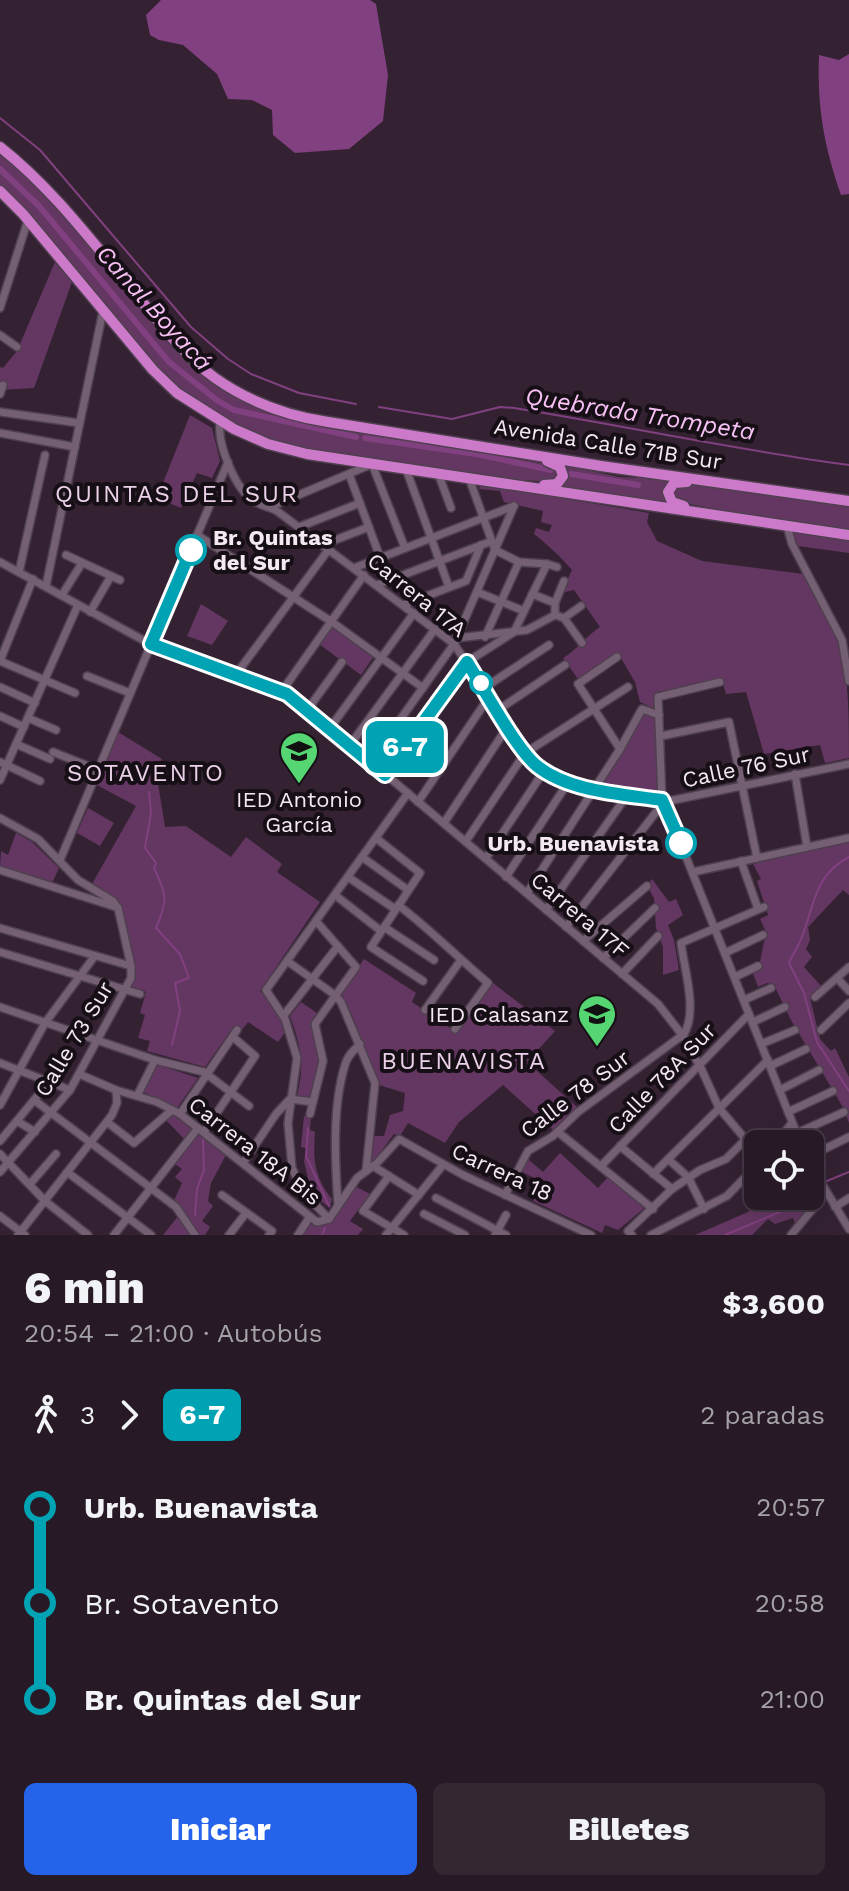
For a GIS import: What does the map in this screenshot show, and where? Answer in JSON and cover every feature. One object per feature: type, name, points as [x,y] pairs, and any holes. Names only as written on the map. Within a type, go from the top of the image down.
[{"type":"highway","name":"Avenida Calle 71B Sur","points":[[0,147],[49,194],[172,339],[205,370],[241,395],[306,419],[849,501]]},
{"type":"highway","points":[[0,191],[167,385],[220,422],[287,450],[849,535]]},
{"type":"highway","points":[[514,484],[552,485],[560,482],[563,476],[557,465],[518,452]]},
{"type":"highway","points":[[714,515],[675,503],[668,495],[668,489],[679,482],[725,483]]},
{"type":"street","points":[[0,308],[28,220]]},
{"type":"street","points":[[46,586],[103,311]]},
{"type":"street","points":[[0,335],[17,347]]},
{"type":"street","points":[[0,394],[3,385]]},
{"type":"street","points":[[0,412],[79,423]]},
{"type":"street","name":"Carrera 17A","points":[[220,422],[221,444],[247,495],[299,527],[455,641],[525,753],[544,771],[594,789],[663,801]]},
{"type":"street","points":[[0,433],[75,447]]},
{"type":"street","points":[[19,572],[45,455]]},
{"type":"street","points":[[60,860],[228,462]]},
{"type":"street","points":[[270,507],[372,464],[405,548]]},
{"type":"street","points":[[406,469],[449,587]]},
{"type":"street","points":[[438,473],[451,508]]},
{"type":"street","points":[[349,474],[380,557]]},
{"type":"street","points":[[469,478],[495,550],[519,562],[557,567]]},
{"type":"street","points":[[299,527],[360,503]]},
{"type":"street","points":[[354,568],[514,506],[455,641],[370,762]]},
{"type":"street","points":[[787,526],[792,544],[842,640],[849,681]]},
{"type":"street","points":[[237,673],[326,547],[369,527]]},
{"type":"street","points":[[197,535],[332,622],[423,688]]},
{"type":"street","points":[[377,585],[492,541]]},
{"type":"street","points":[[403,605],[466,581],[481,545]]},
{"type":"street","points":[[66,555],[120,580]]},
{"type":"street","name":"Carrera 17F","points":[[0,562],[151,644],[282,691],[308,709],[658,1004],[683,1036],[719,1108],[744,1139]]},
{"type":"street","points":[[485,637],[519,562]]},
{"type":"street","points":[[62,595],[82,563]]},
{"type":"street","points":[[385,775],[467,662],[514,632],[547,564]]},
{"type":"street","points":[[282,691],[364,575]]},
{"type":"street","points":[[90,612],[111,576]]},
{"type":"street","points":[[33,579],[0,661],[75,693]]},
{"type":"street","points":[[555,615],[555,603],[564,581]]},
{"type":"street","points":[[477,592],[524,611]]},
{"type":"street","points":[[532,594],[555,603]]},
{"type":"street","points":[[0,780],[3,763],[16,744],[78,605]]},
{"type":"street","points":[[564,618],[581,606]]},
{"type":"street","points":[[330,728],[414,613]]},
{"type":"street","points":[[455,641],[539,626],[555,615]]},
{"type":"street","points":[[555,615],[564,618],[582,643]]},
{"type":"street","points":[[350,745],[435,629]]},
{"type":"street","points":[[484,688],[549,645]]},
{"type":"street","points":[[617,657],[578,684],[620,749]]},
{"type":"street","points":[[308,709],[342,662]]},
{"type":"street","points":[[498,710],[565,665]]},
{"type":"street","points":[[87,676],[130,693]]},
{"type":"street","points":[[720,682],[658,697],[663,801],[796,1130]]},
{"type":"street","points":[[0,687],[35,703]]},
{"type":"street","points":[[466,841],[525,753],[628,687]]},
{"type":"street","points":[[418,802],[489,697]]},
{"type":"street","points":[[527,893],[620,749],[642,708],[659,715]]},
{"type":"street","points":[[0,716],[24,727]]},
{"type":"street","points":[[28,718],[56,730]]},
{"type":"street","points":[[661,736],[729,722],[757,858]]},
{"type":"street","points":[[444,823],[508,726]]},
{"type":"street","points":[[16,744],[98,770]]},
{"type":"street","points":[[3,763],[40,781]]},
{"type":"street","name":"Calle 76 Sur","points":[[566,927],[663,801],[849,764]]},
{"type":"street","points":[[486,858],[544,771]]},
{"type":"street","points":[[795,774],[807,847]]},
{"type":"street","points":[[506,877],[569,781]]},
{"type":"street","points":[[408,793],[266,990],[284,1015],[297,1058],[288,1123],[292,1168],[304,1193],[329,1219],[373,1166],[419,1195]]},
{"type":"street","points":[[546,910],[628,794]]},
{"type":"street","points":[[0,818],[33,835],[80,881],[113,901],[118,908]]},
{"type":"street","points":[[376,838],[420,874],[371,947],[423,981]]},
{"type":"street","points":[[693,872],[849,838]]},
{"type":"street","points":[[362,857],[408,890]]},
{"type":"street","points":[[683,1036],[688,1027],[689,1013],[681,943],[761,908],[741,861]]},
{"type":"street","points":[[0,870],[118,908]]},
{"type":"street","points":[[348,877],[434,933],[488,983],[455,1029]]},
{"type":"street","points":[[583,941],[647,886]]},
{"type":"street","points":[[335,895],[382,929],[434,960]]},
{"type":"street","name":"Calle 73 Sur","points":[[0,1172],[70,1090],[131,978],[118,908]]},
{"type":"street","points":[[603,958],[655,908]]},
{"type":"street","points":[[310,1114],[323,1061],[315,1026],[356,967],[316,921]]},
{"type":"street","points":[[0,928],[131,966]]},
{"type":"street","points":[[725,953],[763,935]]},
{"type":"street","points":[[622,974],[658,936]]},
{"type":"street","points":[[284,1015],[338,946]]},
{"type":"street","points":[[0,952],[140,994]]},
{"type":"street","points":[[0,1105],[45,1023],[94,957]]},
{"type":"street","points":[[425,1010],[461,960]]},
{"type":"street","points":[[287,961],[335,995],[345,1008],[375,1083],[366,1171]]},
{"type":"street","points":[[735,977],[758,966]]},
{"type":"street","points":[[815,997],[849,967]]},
{"type":"street","points":[[837,978],[849,991]]},
{"type":"street","points":[[744,1000],[771,988]]},
{"type":"street","points":[[821,1030],[849,1003]]},
{"type":"street","points":[[0,1007],[155,1060],[207,1074],[249,1106]]},
{"type":"street","points":[[751,1018],[785,1007]]},
{"type":"street","name":"Calle 78A Sur","points":[[601,1166],[751,1018]]},
{"type":"street","points":[[761,1044],[795,1030]]},
{"type":"street","points":[[107,1122],[134,1143],[176,1112],[235,1033],[255,1056],[231,1093],[114,1235]]},
{"type":"street","name":"Calle 78 Sur","points":[[505,1195],[524,1156],[558,1132],[578,1112],[683,1036]]},
{"type":"street","points":[[338,1205],[334,1153],[345,1064],[360,1044]]},
{"type":"street","points":[[653,1174],[769,1063],[806,1049]]},
{"type":"street","points":[[137,1096],[155,1060]]},
{"type":"street","points":[[0,1063],[70,1090]]},
{"type":"street","points":[[780,1090],[819,1070]]},
{"type":"street","name":"Carrera 18A Bis","points":[[79,1074],[176,1112],[309,1218],[319,1223],[329,1219]]},
{"type":"street","points":[[19,1150],[1,1140],[49,1082]]},
{"type":"street","points":[[0,1216],[21,1234],[116,1109],[116,1090]]},
{"type":"street","points":[[788,1112],[833,1091]]},
{"type":"street","points":[[290,1099],[313,1102]]},
{"type":"street","points":[[243,1163],[276,1114],[290,1099]]},
{"type":"street","points":[[34,1100],[179,1210],[195,1235]]},
{"type":"street","points":[[804,1130],[844,1112]]},
{"type":"street","points":[[17,1121],[35,1132]]},
{"type":"street","points":[[786,1130],[792,1123]]},
{"type":"street","points":[[558,1132],[653,1209]]},
{"type":"street","points":[[824,1149],[849,1137]]},
{"type":"street","name":"Carrera 18","points":[[373,1166],[399,1139],[443,1165],[591,1235]]},
{"type":"street","points":[[630,1233],[672,1189],[688,1177],[726,1159],[744,1141]]},
{"type":"street","points":[[620,1146],[672,1189]]},
{"type":"street","points":[[0,1154],[45,1201],[88,1235]]},
{"type":"street","points":[[30,1184],[56,1154]]},
{"type":"street","points":[[668,1159],[688,1177],[704,1209]]},
{"type":"street","points":[[386,1235],[443,1165]]},
{"type":"street","points":[[67,1172],[151,1235]]},
{"type":"street","points":[[389,1176],[363,1211],[404,1235]]},
{"type":"street","points":[[651,1235],[704,1209],[732,1192],[744,1179]]},
{"type":"street","points":[[824,1191],[849,1229]]},
{"type":"street","points":[[222,1195],[270,1233]]},
{"type":"street","points":[[436,1198],[496,1233],[506,1235]]},
{"type":"street","points":[[835,1207],[849,1198]]},
{"type":"street","points":[[791,1235],[804,1210]]},
{"type":"street","points":[[229,1235],[246,1213]]},
{"type":"street","points":[[424,1214],[465,1235]]},
{"type":"street","points":[[496,1233],[506,1215]]},
{"type":"street","points":[[298,1235],[309,1218]]},
{"type":"shaded area","points":[[161,0],[370,0],[376,4],[388,75],[383,121],[349,149],[295,153],[273,135],[272,110],[252,100],[228,99],[217,74],[183,45],[150,35],[146,15]]},
{"type":"shaded area","points":[[849,54],[849,194],[841,195],[823,126],[819,55],[839,60]]},
{"type":"shaded area","points":[[0,152],[39,188],[144,310],[244,401],[553,465],[558,468],[559,479],[551,482],[509,479],[310,450],[263,437],[222,418],[165,377],[25,209],[0,186]]},
{"type":"shaded area","points":[[55,262],[72,282],[34,388],[0,390],[0,367],[3,368],[17,351]]},
{"type":"shaded area","points":[[190,415],[212,428],[220,461],[212,478],[197,473],[181,508],[157,498]]},
{"type":"shaded area","points":[[564,465],[619,477],[670,479],[662,493],[668,505],[561,487],[567,475]]},
{"type":"shaded area","points":[[480,484],[649,513],[647,522],[657,541],[702,561],[804,574],[834,626],[842,649],[848,695],[849,758],[825,763],[820,745],[764,754],[746,692],[726,694],[722,680],[657,692],[657,710],[640,702],[635,682],[618,653],[578,679],[563,658],[600,627],[574,590],[561,593],[572,570],[534,534],[536,528],[549,532],[552,525],[541,522],[543,511],[504,502],[500,491],[479,489]]},
{"type":"shaded area","points":[[684,484],[849,505],[849,530],[680,502],[676,500],[672,488]]},
{"type":"shaded area","points":[[793,532],[849,539],[849,553],[798,546]]},
{"type":"shaded area","points":[[201,604],[228,621],[212,645],[187,636]]},
{"type":"shaded area","points":[[332,626],[374,656],[361,675],[319,644]]},
{"type":"shaded area","points":[[642,711],[657,718],[658,793],[603,785]]},
{"type":"shaded area","points":[[118,732],[162,759],[156,771],[165,827],[186,826],[231,857],[246,837],[282,864],[277,872],[320,902],[260,991],[279,1012],[286,1031],[278,1042],[248,1022],[241,1031],[234,1026],[205,1067],[147,1051],[150,1041],[138,1038],[145,1015],[140,1013],[146,992],[131,986],[135,972],[120,906],[115,898],[92,884],[136,806],[97,785]]},
{"type":"shaded area","points":[[88,808],[114,823],[100,846],[77,833]]},
{"type":"shaded area","points":[[16,833],[32,842],[59,868],[52,883],[0,868],[1,851],[8,855]]},
{"type":"shaded area","points":[[849,841],[849,895],[843,890],[808,927],[810,940],[806,949],[812,957],[804,967],[822,987],[810,998],[820,1039],[831,1051],[835,1048],[849,1077],[849,1123],[774,985],[767,983],[758,987],[752,971],[759,967],[766,932],[760,919],[768,915],[757,881],[761,879],[753,864]]},
{"type":"shaded area","points":[[652,879],[669,902],[676,899],[683,915],[668,925],[679,970],[663,975],[663,947],[656,928],[654,898],[647,886]]},
{"type":"shaded area","points":[[364,959],[416,993],[412,1002],[456,1032],[493,983],[555,1031],[527,1062],[577,1107],[553,1130],[503,1085],[459,1122],[445,1143],[408,1123],[400,1136],[394,1134],[368,1165],[371,1136],[384,1136],[390,1115],[403,1111],[405,1093],[379,1085],[352,1015],[340,994]]},
{"type":"shaded area","points":[[301,1002],[317,1013],[311,1022],[319,1057],[312,1099],[297,1096],[301,1055],[290,1016]]},
{"type":"shaded area","points":[[156,1064],[198,1078],[177,1108],[143,1092]]},
{"type":"shaded area","points":[[172,1113],[226,1155],[211,1183],[208,1201],[213,1206],[202,1221],[210,1227],[205,1235],[163,1235],[179,1215],[171,1207],[182,1183],[175,1177],[182,1169],[175,1164],[189,1144],[166,1120]]},
{"type":"shaded area","points":[[304,1116],[311,1116],[310,1130],[315,1132],[316,1167],[321,1183],[332,1199],[330,1208],[317,1198],[318,1190],[309,1183],[304,1161],[306,1148],[301,1147]]},
{"type":"shaded area","points":[[560,1153],[598,1188],[608,1177],[648,1205],[618,1230],[605,1225],[602,1233],[533,1201],[544,1184],[521,1171],[529,1160],[543,1172]]},
{"type":"shaded area","points":[[355,1186],[370,1194],[350,1221],[363,1229],[358,1235],[301,1235],[308,1224],[330,1218]]},
{"type":"shaded area","points":[[808,1210],[796,1225],[793,1218],[775,1224],[768,1219],[752,1235],[695,1235],[748,1212]]},
{"type":"waterway","points":[[0,118],[40,150],[191,327],[228,359],[251,374],[299,393],[356,404]]},
{"type":"waterway","name":"Canal Boyacá","points":[[0,169],[39,206],[169,362],[218,401],[234,410],[356,437]]},
{"type":"waterway","name":"Quebrada Trompeta","points":[[379,407],[452,419],[500,407],[514,408],[849,465]]},
{"type":"waterway","name":"Canal Boyacá","points":[[365,438],[476,454],[551,470]]},
{"type":"waterway","name":"Canal Boyacá","points":[[571,474],[638,485]]},
{"type":"waterway","points":[[149,792],[151,813],[145,848],[156,863],[154,868],[164,898],[156,928],[180,954],[189,978],[175,983],[180,1011],[172,1045]]},
{"type":"waterway","name":"Quebrada Trompeta","points":[[849,857],[828,873],[822,882],[789,963],[804,993],[817,1042],[849,1091]]},
{"type":"waterway","points":[[308,1128],[306,1156],[329,1206]]},
{"type":"waterway","points":[[195,1215],[197,1189],[204,1170],[203,1139]]},
{"type":"waterway","points":[[824,1182],[849,1172]]},
{"type":"waterway","points":[[725,1235],[783,1210]]},
{"type":"waterway","points":[[322,1235],[325,1228]]},
{"type":"bus line","name":"6-7","points":[[191,550],[151,644],[237,673],[287,694],[385,775],[467,662],[533,763],[544,771],[583,786],[662,800],[681,843]]},
{"type":"place","name":"Br. Quintas del Sur","points":[[191,550]]},
{"type":"place","name":"IED Antonio García","points":[[299,785]]},
{"type":"place","name":"Urb. Buenavista","points":[[681,843]]},
{"type":"place","name":"IED Calasanz","points":[[597,1048]]},
{"type":"district","name":"QUINTAS DEL SUR","points":[[177,494]]},
{"type":"district","name":"SOTAVENTO","points":[[146,773]]},
{"type":"district","name":"BUENAVISTA","points":[[464,1061]]}]
